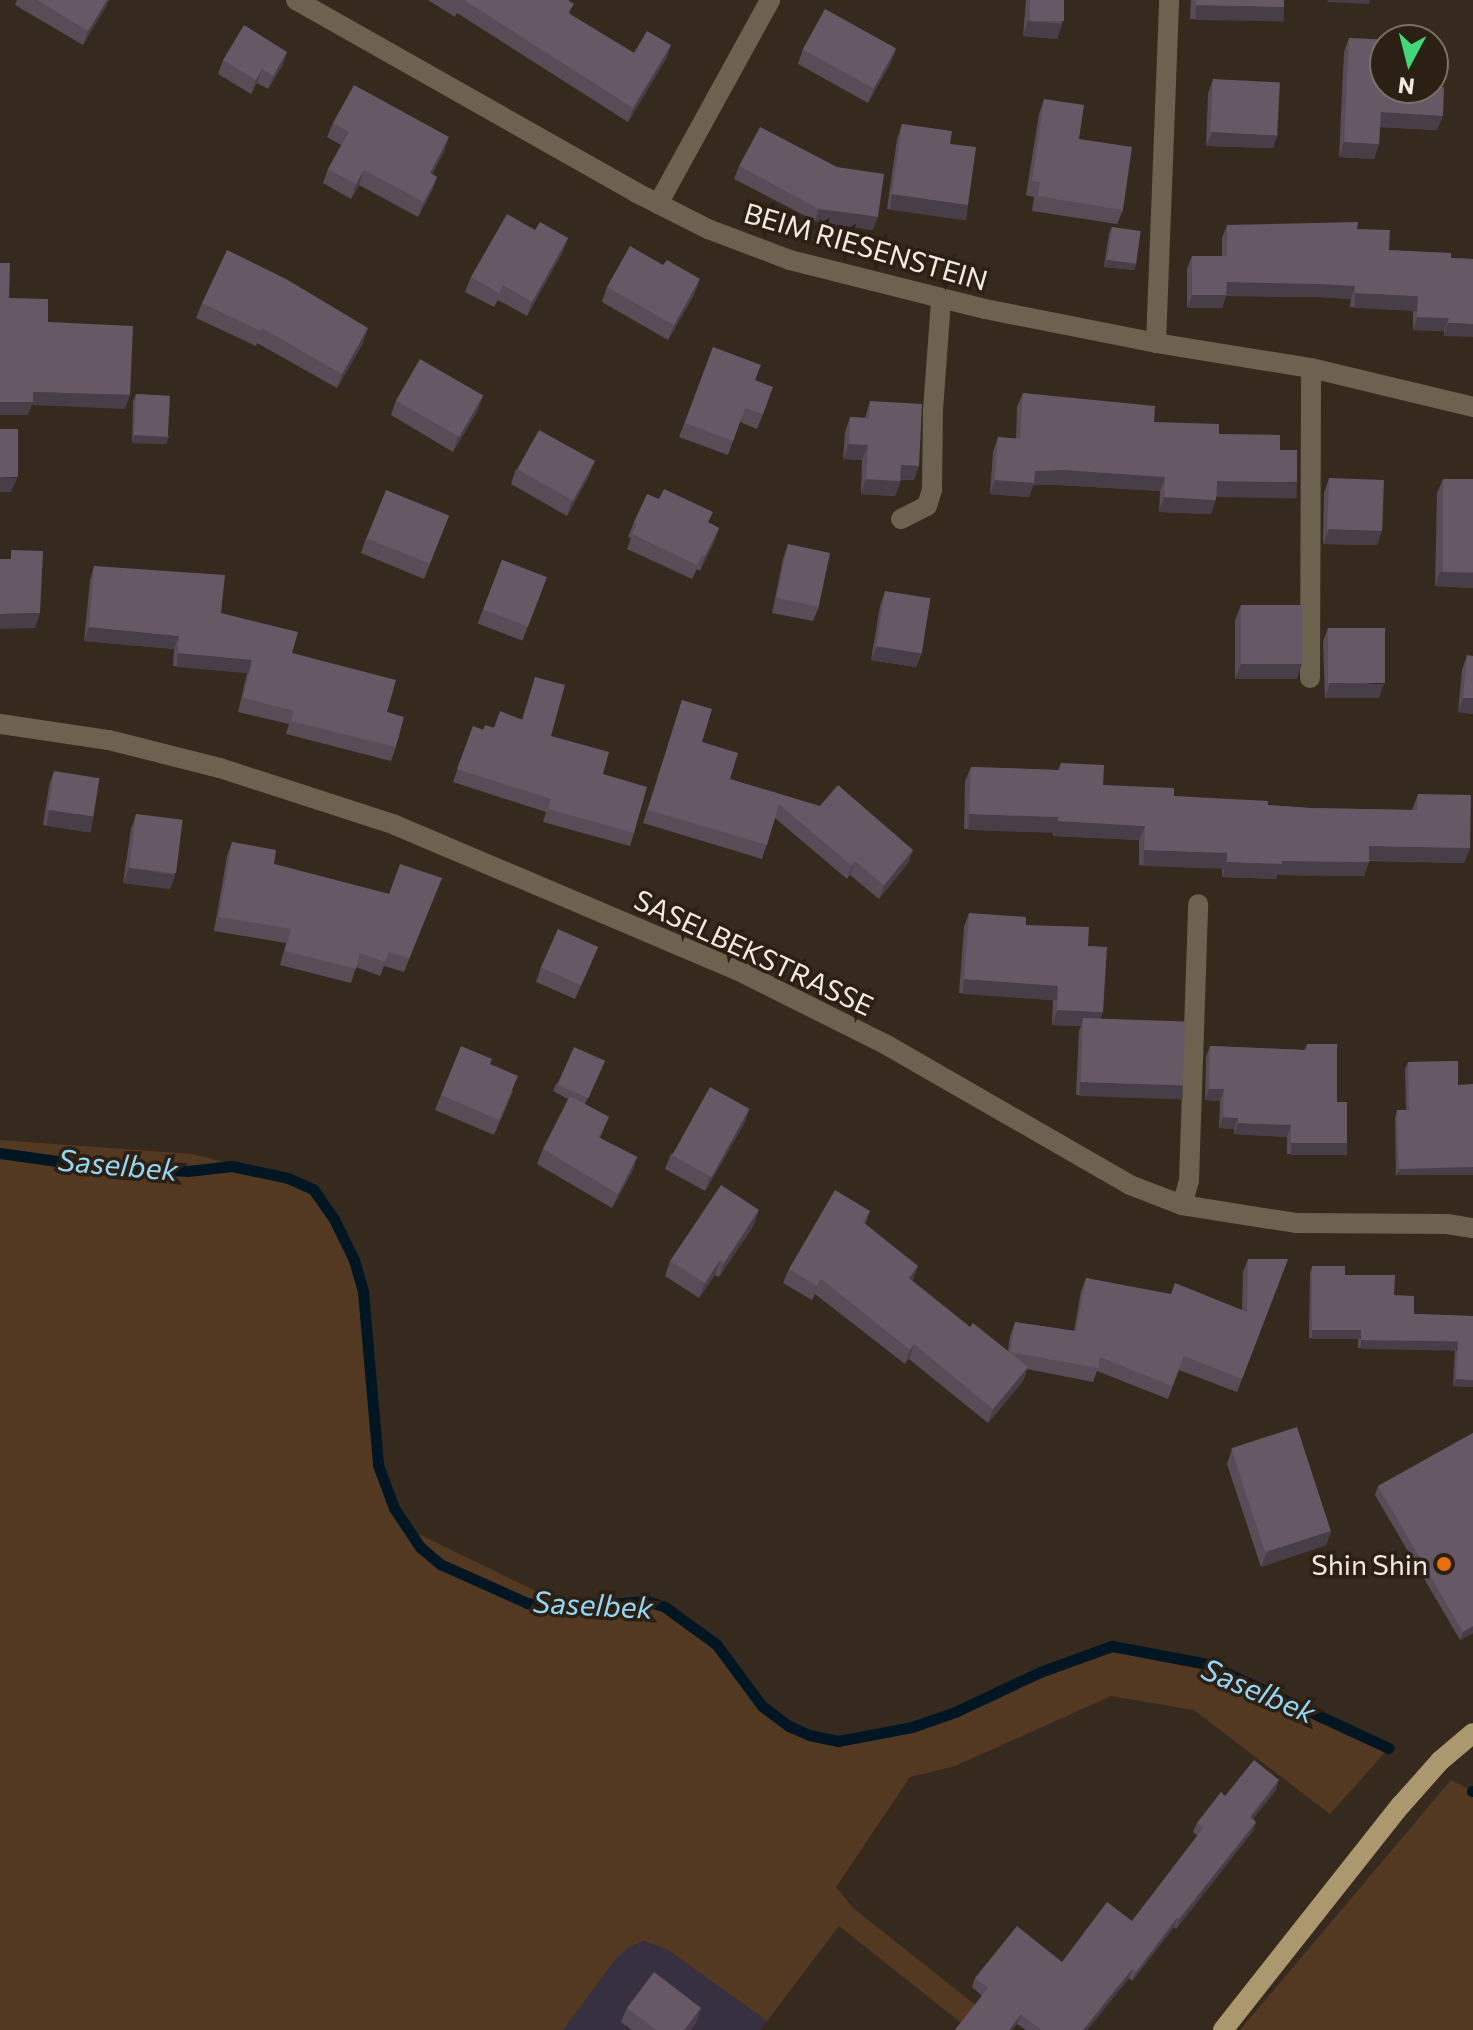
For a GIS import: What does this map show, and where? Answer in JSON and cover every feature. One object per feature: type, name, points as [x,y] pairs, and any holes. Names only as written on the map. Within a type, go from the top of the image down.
[{"type":"main road","points":[[1223,2030],[1440,1761],[1473,1733]]},
{"type":"street","name":"BEIM RIESENSTEIN","points":[[296,0],[658,204],[708,229],[790,260],[941,300],[1156,343],[1311,368],[1473,407]]},
{"type":"street","points":[[658,204],[770,0]]},
{"type":"street","points":[[1156,343],[1169,0]]},
{"type":"street","points":[[901,519],[927,506],[932,490],[933,410],[941,300]]},
{"type":"street","points":[[1310,678],[1311,368]]},
{"type":"street","name":"SASELBEKSTRASSE","points":[[0,724],[109,740],[220,768],[395,825],[737,970],[885,1044],[1130,1185],[1182,1205],[1296,1223],[1447,1224],[1473,1228]]},
{"type":"street","points":[[1182,1205],[1189,1181],[1198,904]]},
{"type":"shaded area","points":[[0,1140],[192,1154],[288,1178],[313,1189],[334,1219],[354,1260],[363,1292],[378,1465],[406,1528],[546,1596],[580,1606],[647,1601],[665,1607],[716,1644],[762,1707],[788,1726],[809,1735],[838,1741],[912,1727],[955,1712],[1040,1672],[1112,1646],[1207,1664],[1389,1748],[1330,1814],[1194,1710],[1111,1696],[955,1766],[910,1777],[836,1887],[853,1908],[1007,2030],[970,2030],[839,1926],[767,2021],[668,1950],[644,1941],[629,1947],[615,1960],[563,2030],[0,2030]]},
{"type":"shaded area","points":[[1451,1780],[1473,1791],[1473,2030],[1240,2030]]},
{"type":"shaded area","points":[[644,1941],[668,1950],[767,2021],[760,2030],[563,2030],[615,1960],[629,1947]]},
{"type":"building","points":[[37,0],[107,0],[88,31]]},
{"type":"building","points":[[464,0],[568,0],[574,4],[568,13],[634,53],[647,31],[671,45],[633,108]]},
{"type":"building","points":[[1030,0],[1064,0],[1064,21],[1030,21]]},
{"type":"building","points":[[1196,0],[1284,0],[1284,7],[1196,5]]},
{"type":"building","points":[[825,9],[896,48],[874,89],[803,49]]},
{"type":"building","points":[[244,25],[287,52],[273,76],[262,69],[256,80],[223,60]]},
{"type":"building","points":[[1349,38],[1369,39],[1369,104],[1443,104],[1443,116],[1381,112],[1379,144],[1344,142]]},
{"type":"building","points":[[1213,79],[1280,83],[1277,135],[1210,132]]},
{"type":"building","points":[[354,85],[449,137],[430,173],[437,177],[424,202],[364,170],[356,184],[328,169],[349,132],[333,123]]},
{"type":"building","points":[[1044,99],[1084,105],[1079,139],[1132,147],[1123,210],[1038,196],[1040,182],[1032,181]]},
{"type":"building","points":[[902,124],[952,131],[950,144],[976,147],[968,205],[892,194]]},
{"type":"building","points":[[760,127],[837,167],[884,174],[878,217],[819,209],[739,166]]},
{"type":"building","points":[[507,214],[535,230],[540,222],[568,238],[532,302],[503,285],[499,293],[471,277]]},
{"type":"building","points":[[1358,222],[1357,229],[1390,230],[1389,250],[1451,253],[1451,258],[1473,259],[1473,324],[1448,323],[1449,318],[1417,317],[1418,296],[1355,293],[1355,286],[1227,282],[1226,295],[1192,295],[1192,256],[1227,256],[1227,225]]},
{"type":"building","points":[[1112,227],[1141,231],[1136,264],[1107,260]]},
{"type":"building","points":[[630,246],[663,265],[667,260],[700,279],[674,325],[607,287]]},
{"type":"building","points":[[227,250],[286,279],[368,328],[342,374],[262,328],[261,331],[202,303]]},
{"type":"building","points":[[0,263],[10,263],[9,298],[48,299],[48,322],[133,326],[130,395],[33,392],[33,402],[0,402]]},
{"type":"building","points":[[713,347],[761,365],[755,380],[773,387],[763,414],[745,408],[733,441],[685,423]]},
{"type":"building","points":[[420,359],[483,396],[459,437],[396,401]]},
{"type":"building","points":[[1023,393],[1155,406],[1154,422],[1219,424],[1219,434],[1280,435],[1280,450],[1297,450],[1297,482],[1217,481],[1216,500],[1164,497],[1165,477],[1064,470],[1035,471],[1034,483],[995,480],[998,437],[1020,439]]},
{"type":"building","points":[[136,394],[170,396],[168,437],[134,435]]},
{"type":"building","points":[[870,401],[922,404],[919,466],[901,465],[900,481],[866,479],[868,445],[849,444],[850,417],[869,418]]},
{"type":"building","points":[[0,429],[18,429],[18,477],[0,477]]},
{"type":"building","points":[[539,430],[595,461],[573,500],[517,469]]},
{"type":"building","points":[[1329,478],[1384,480],[1382,531],[1327,529]]},
{"type":"building","points":[[1443,479],[1473,479],[1473,572],[1443,572]]},
{"type":"building","points":[[664,489],[713,512],[708,522],[719,528],[697,565],[632,534],[647,494],[659,499]]},
{"type":"building","points":[[386,490],[449,515],[430,564],[367,538]]},
{"type":"building","points":[[788,544],[830,553],[819,607],[777,598]]},
{"type":"building","points":[[11,550],[43,551],[40,613],[0,614],[0,559],[11,559]]},
{"type":"building","points":[[502,560],[547,577],[528,627],[483,609]]},
{"type":"building","points":[[94,566],[225,575],[221,613],[298,632],[292,653],[396,680],[387,712],[404,717],[396,747],[291,721],[294,711],[243,698],[252,660],[178,653],[179,636],[89,627]]},
{"type":"building","points":[[885,591],[930,598],[922,654],[876,646]]},
{"type":"building","points":[[1241,605],[1302,605],[1302,664],[1241,664]]},
{"type":"building","points":[[1328,628],[1385,628],[1385,683],[1328,683]]},
{"type":"building","points":[[1467,655],[1473,656],[1473,698],[1463,698]]},
{"type":"building","points":[[535,677],[565,685],[551,736],[609,752],[603,774],[647,787],[634,833],[548,809],[551,799],[457,769],[473,726],[483,730],[485,725],[494,728],[500,711],[523,720]]},
{"type":"building","points":[[682,700],[712,709],[702,742],[738,753],[730,779],[820,806],[838,785],[913,850],[884,885],[855,861],[852,866],[779,804],[767,845],[648,810]]},
{"type":"building","points":[[1061,763],[1104,765],[1103,785],[1174,788],[1174,796],[1268,801],[1268,805],[1417,810],[1418,794],[1471,795],[1470,848],[1369,846],[1369,862],[1227,862],[1227,853],[1144,850],[1145,826],[1058,821],[1058,817],[969,814],[971,767],[1060,770]]},
{"type":"building","points":[[54,771],[99,778],[93,817],[48,810]]},
{"type":"building","points":[[136,814],[183,820],[176,873],[129,868]]},
{"type":"building","points":[[232,842],[276,850],[274,864],[389,894],[400,864],[442,878],[409,958],[389,952],[385,962],[360,953],[356,969],[285,951],[291,929],[219,917]]},
{"type":"building","points":[[969,913],[1026,917],[1026,925],[1089,927],[1088,946],[1107,947],[1103,1012],[1057,1010],[1058,986],[964,979]]},
{"type":"building","points":[[558,929],[598,947],[581,985],[541,967]]},
{"type":"building","points":[[1083,1018],[1185,1022],[1183,1086],[1081,1082]]},
{"type":"building","points":[[1307,1044],[1337,1044],[1337,1102],[1347,1102],[1347,1143],[1291,1143],[1291,1125],[1238,1123],[1238,1118],[1223,1117],[1224,1089],[1209,1089],[1210,1046],[1307,1050]]},
{"type":"building","points":[[461,1046],[492,1059],[490,1064],[518,1076],[499,1120],[441,1095]]},
{"type":"building","points":[[574,1047],[605,1061],[588,1098],[557,1084]]},
{"type":"building","points":[[1458,1061],[1458,1085],[1473,1084],[1473,1167],[1399,1169],[1397,1110],[1409,1110],[1408,1062]]},
{"type":"building","points":[[710,1087],[749,1109],[712,1177],[672,1155]]},
{"type":"building","points":[[570,1096],[609,1117],[598,1137],[637,1157],[618,1194],[543,1149]]},
{"type":"building","points":[[721,1185],[759,1210],[724,1263],[720,1260],[705,1283],[670,1261]]},
{"type":"building","points":[[835,1190],[870,1211],[863,1222],[918,1266],[909,1278],[970,1327],[973,1323],[1028,1367],[993,1409],[914,1344],[910,1350],[821,1279],[817,1286],[789,1269]]},
{"type":"building","points":[[1248,1259],[1288,1259],[1242,1379],[1184,1356],[1172,1386],[1100,1357],[1098,1368],[1010,1352],[1015,1322],[1076,1331],[1086,1278],[1171,1294],[1175,1283],[1247,1312]]},
{"type":"building","points":[[1312,1266],[1345,1266],[1345,1275],[1395,1275],[1394,1295],[1414,1296],[1414,1314],[1473,1316],[1473,1380],[1456,1379],[1458,1341],[1361,1340],[1361,1330],[1312,1330]]},
{"type":"building","points":[[1297,1427],[1331,1531],[1265,1552],[1231,1448]]},
{"type":"building","name":"Shin Shin","points":[[1473,1433],[1473,1626],[1463,1632],[1378,1486]]},
{"type":"building","points":[[1254,1760],[1279,1780],[1250,1817],[1256,1822],[1136,1972],[1132,1969],[1083,2030],[1041,2030],[1021,2014],[1009,2030],[955,2030],[988,1988],[975,1978],[1017,1926],[1062,1962],[1107,1902],[1132,1921],[1203,1828],[1197,1823],[1221,1792],[1225,1796]]},
{"type":"building","points":[[654,1972],[701,2008],[684,2030],[656,2030],[627,2008]]},
{"type":"waterway","name":"Saselbek","points":[[0,1153],[85,1165],[188,1171],[232,1166],[288,1178],[313,1189],[334,1219],[354,1260],[363,1292],[378,1465],[394,1508],[420,1547],[440,1564],[527,1603],[560,1608],[647,1601],[665,1607],[716,1644],[762,1706],[789,1726],[809,1735],[838,1741],[912,1727],[955,1712],[1040,1672],[1112,1646],[1207,1664],[1389,1748]]},
{"type":"place","name":"Shin Shin","points":[[1444,1564]]}]
